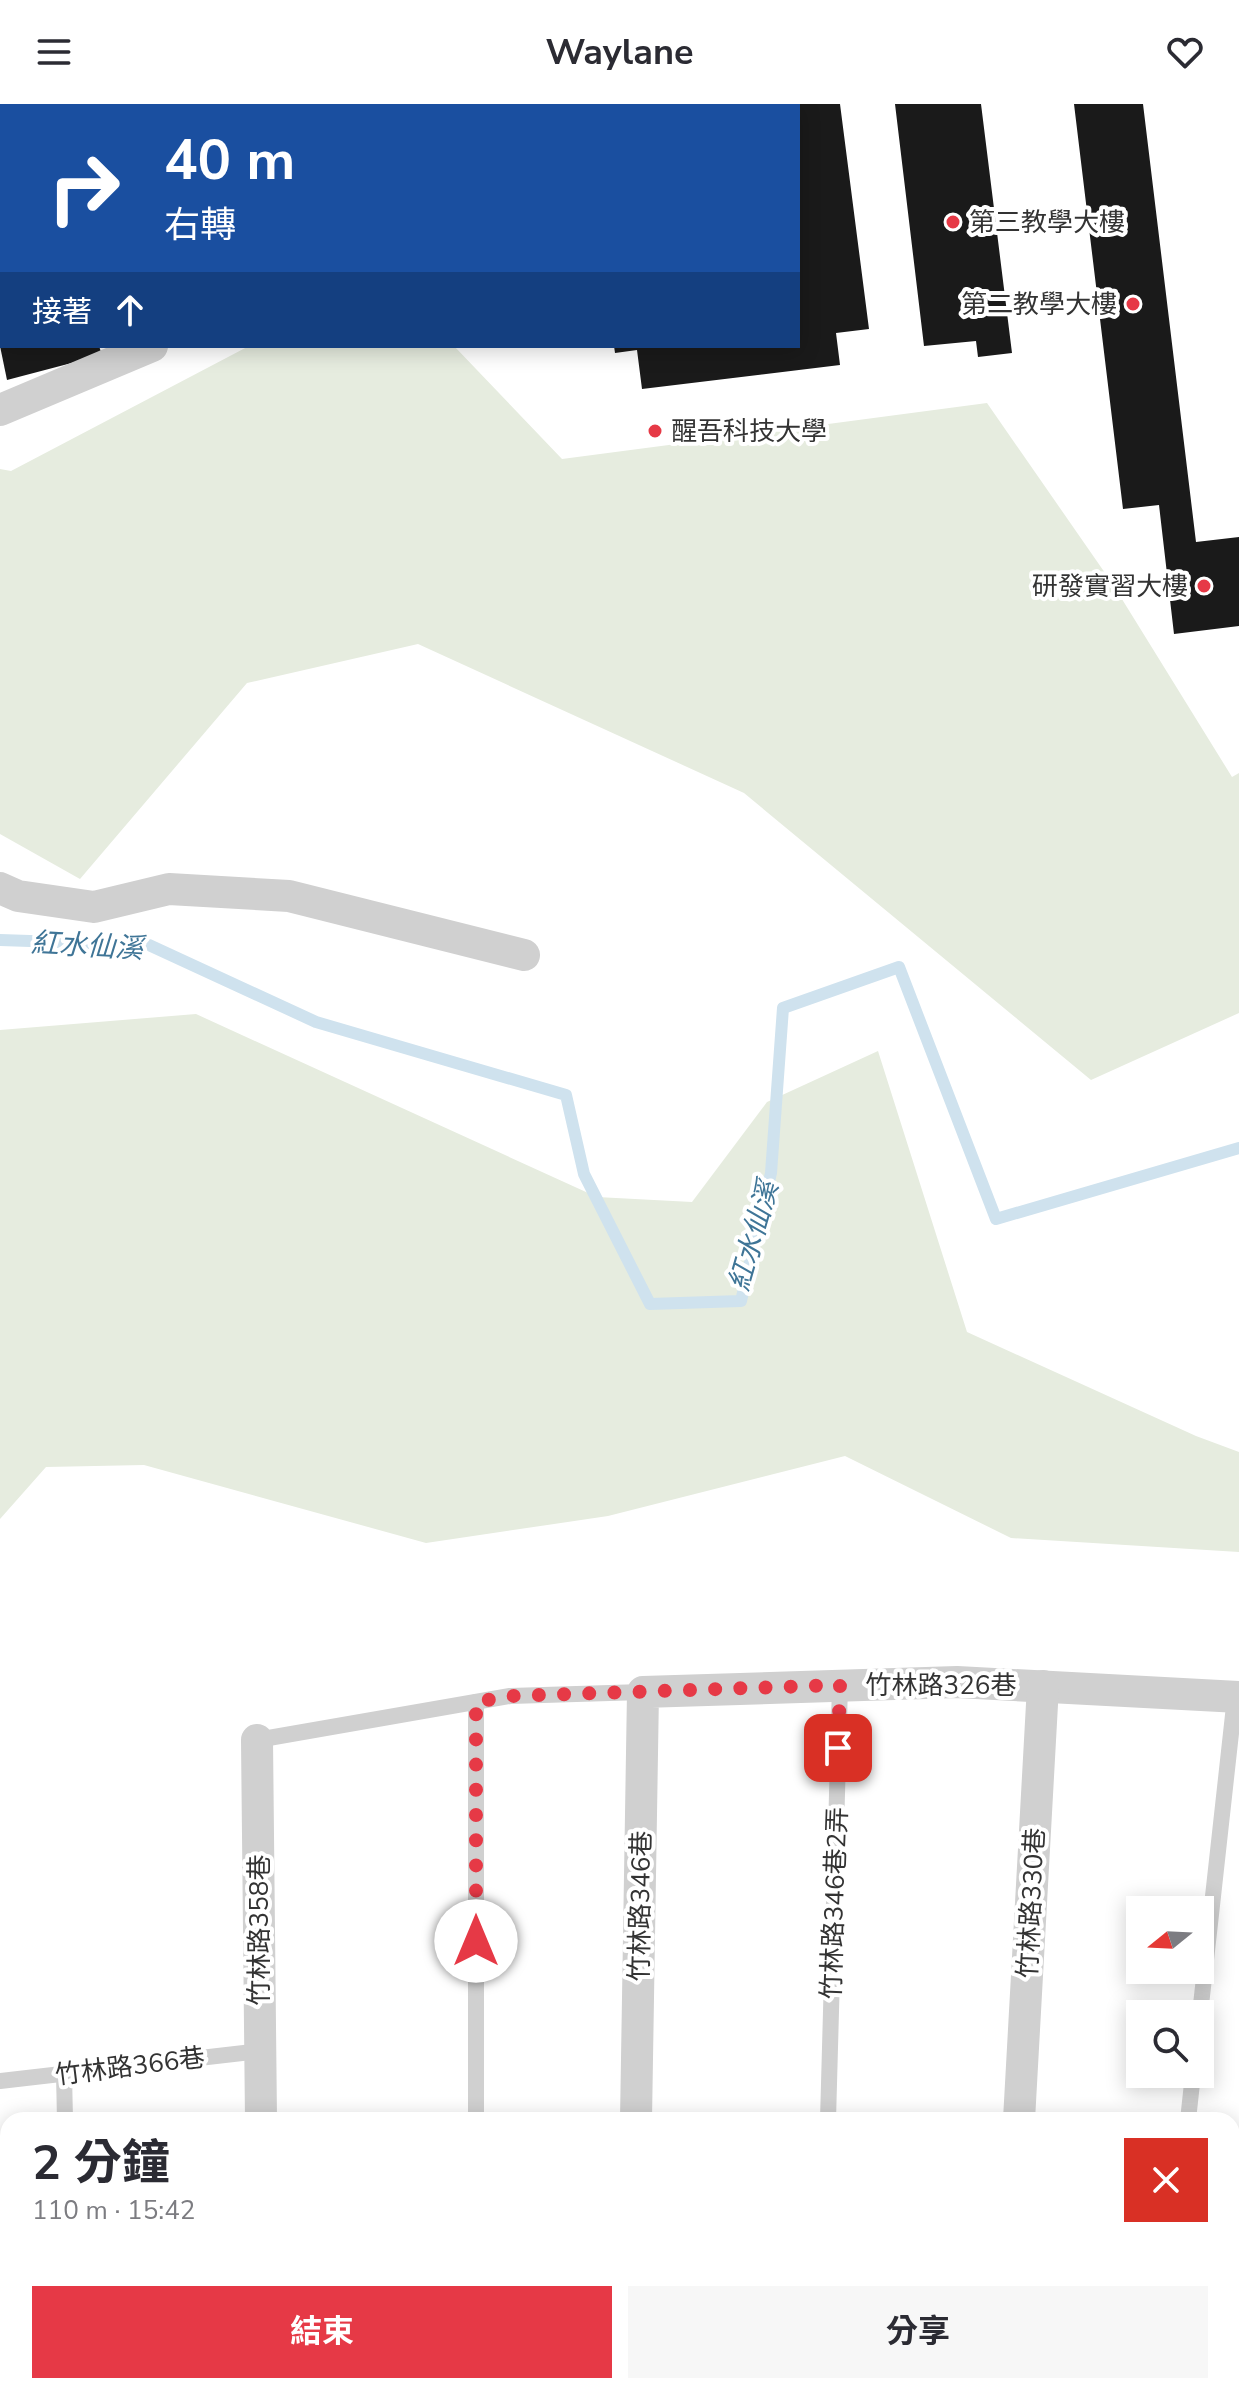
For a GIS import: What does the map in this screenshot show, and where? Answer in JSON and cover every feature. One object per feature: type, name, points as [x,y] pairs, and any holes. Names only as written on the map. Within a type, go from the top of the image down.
[{"type":"street","points":[[0,410],[147,348]]},
{"type":"street","points":[[0,888],[18,896],[94,907],[169,889],[289,896],[524,955]]},
{"type":"street","name":"竹林路326巷","points":[[643,1692],[957,1682],[1237,1697]]},
{"type":"street","name":"竹林路330巷","points":[[1019,2112],[1043,1686]]},
{"type":"street","name":"竹林路346巷","points":[[636,2112],[643,1692]]},
{"type":"street","name":"竹林路358巷","points":[[257,1740],[261,2112]]},
{"type":"lane","name":"竹林路346巷2弄","points":[[828,2112],[840,1685]]},
{"type":"lane","points":[[257,1740],[510,1696],[643,1692]]},
{"type":"lane","points":[[1202,2000],[1237,1697]]},
{"type":"lane","points":[[476,1702],[476,2112]]},
{"type":"lane","name":"竹林路366巷","points":[[0,2081],[260,2051]]},
{"type":"lane","points":[[64,2074],[65,2112]]},
{"type":"lane","points":[[1189,2112],[1191,2088]]},
{"type":"shaded area","points":[[245,348],[456,348],[562,459],[987,403],[1112,583],[1232,777],[1239,773],[1239,1013],[1091,1080],[744,793],[418,644],[247,683],[80,879],[0,834],[0,469],[11,471]]},
{"type":"shaded area","points":[[196,1014],[597,1197],[692,1202],[767,1102],[878,1051],[967,1332],[1196,1436],[1239,1452],[1239,1552],[1011,1538],[845,1456],[608,1516],[426,1543],[144,1465],[46,1467],[0,1519],[0,1030]]},
{"type":"building","points":[[800,104],[840,104],[869,329],[836,333],[840,365],[642,389],[637,350],[615,353],[614,348],[800,348]]},
{"type":"building","name":"第三教學大樓","points":[[895,104],[981,104],[1012,353],[978,357],[976,341],[924,346]]},
{"type":"building","name":"第二教學大樓","points":[[1074,104],[1143,104],[1196,542],[1239,537],[1239,626],[1174,634],[1159,505],[1123,509]]},
{"type":"building","points":[[0,348],[100,348],[102,355],[7,380]]},
{"type":"waterway","name":"紅水仙溪","points":[[0,940],[149,945],[316,1022],[566,1095],[584,1174],[650,1304],[741,1301],[771,1173],[783,1008],[899,967],[996,1219],[1239,1148]]},
{"type":"place","name":"第三教學大樓","points":[[953,222]]},
{"type":"place","name":"第二教學大樓","points":[[1133,304]]},
{"type":"place","name":"醒吾科技大學","points":[[655,431]]},
{"type":"place","name":"研發實習大樓","points":[[1204,586]]},
{"type":"route","points":[[476,1941],[476,1702],[510,1696],[840,1685],[838,1748]]}]
